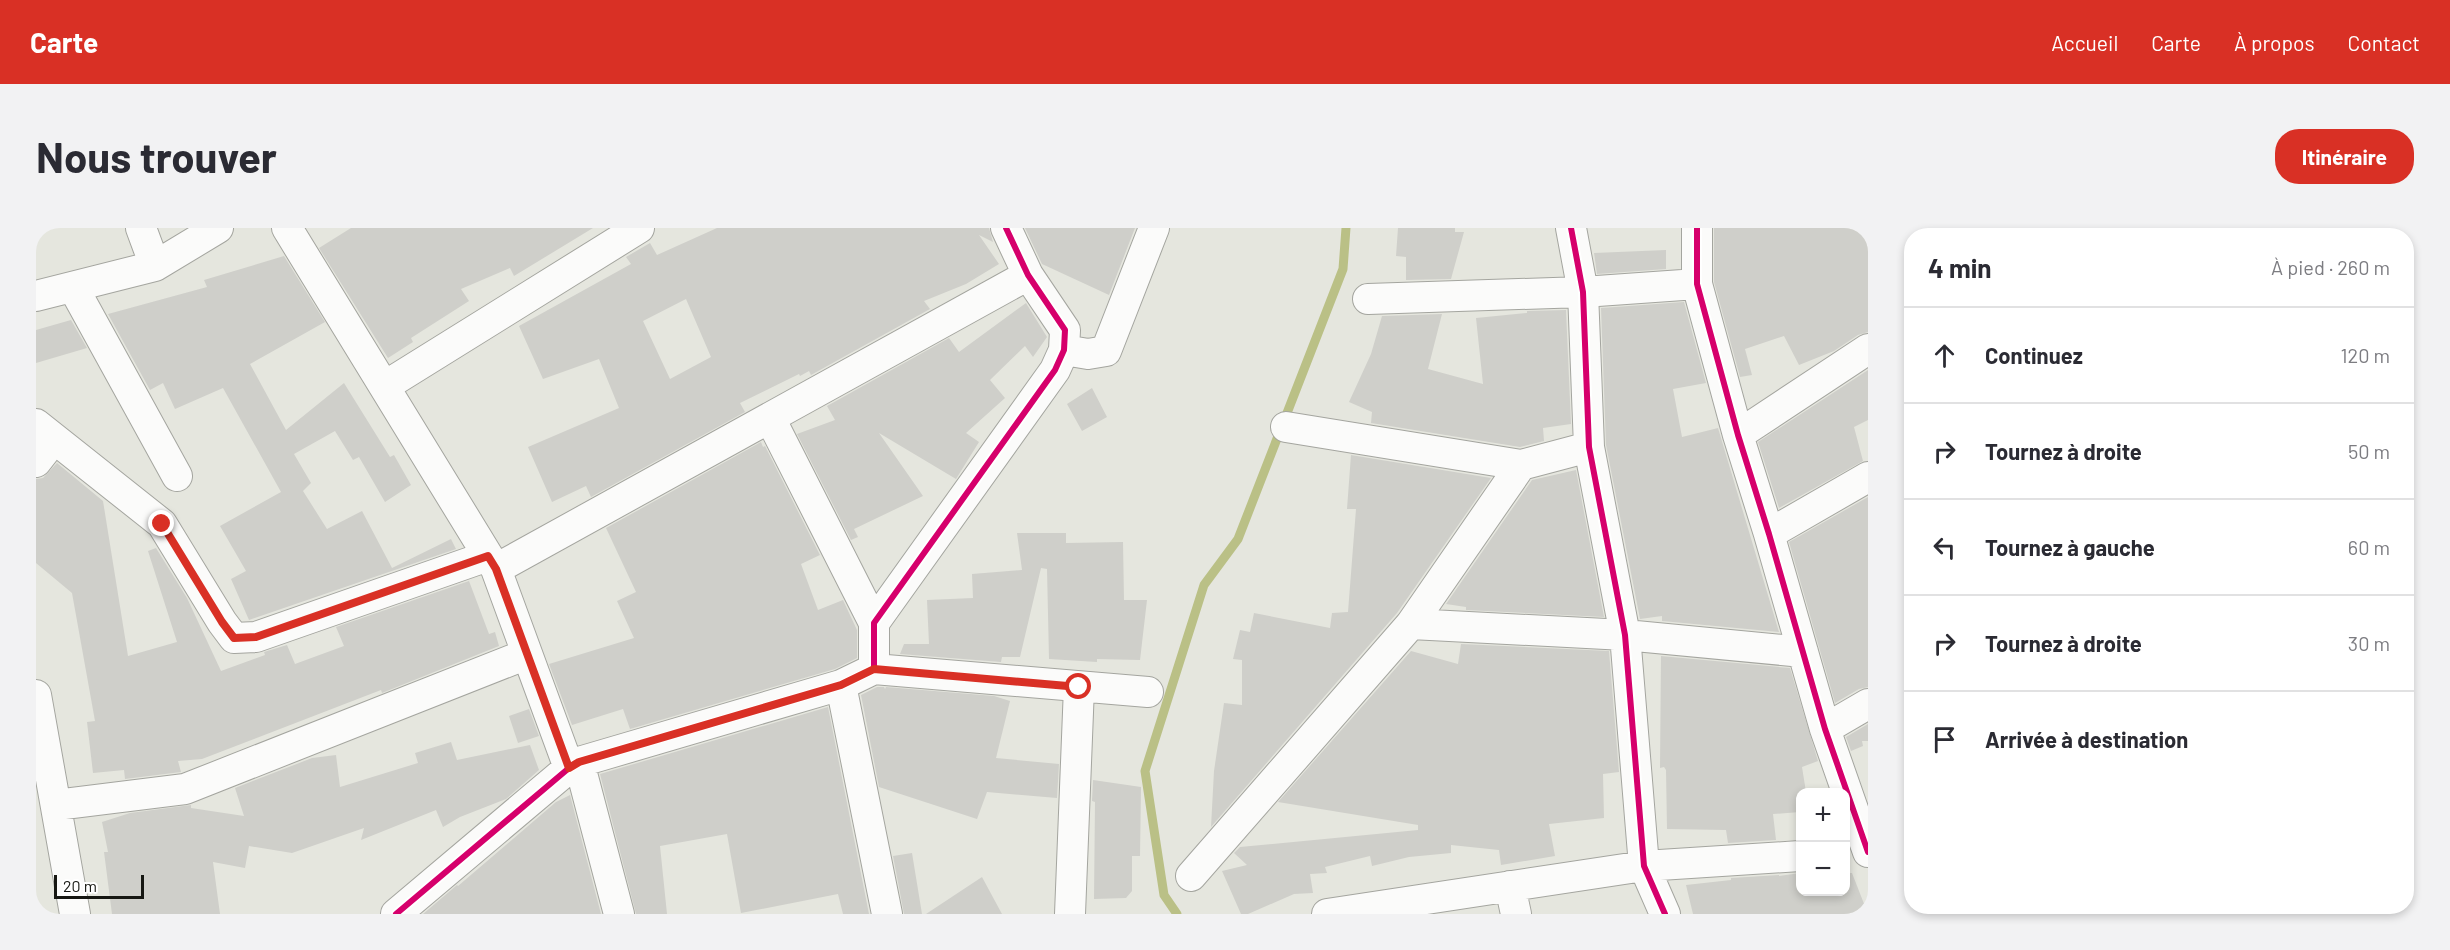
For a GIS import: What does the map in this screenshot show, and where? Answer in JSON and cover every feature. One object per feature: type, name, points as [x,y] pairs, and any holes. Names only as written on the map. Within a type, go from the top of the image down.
[{"type":"street","points":[[141,228],[155,266]]},
{"type":"street","points":[[36,296],[155,266],[218,228]]},
{"type":"street","points":[[287,228],[492,562],[527,654],[574,765],[619,914]]},
{"type":"street","points":[[385,387],[639,228]]},
{"type":"street","points":[[874,623],[1055,370],[1064,350],[1065,330],[1028,275],[1006,228]]},
{"type":"street","points":[[1064,350],[1088,354],[1106,351],[1154,228]]},
{"type":"street","points":[[1571,228],[1583,292],[1589,447],[1625,635],[1644,866],[1665,914]]},
{"type":"street","points":[[1697,228],[1697,284],[1738,435],[1769,534],[1824,729],[1868,851],[1850,853]]},
{"type":"street","points":[[36,462],[45,432],[162,524],[234,638],[256,637],[492,562],[770,418],[1028,275]]},
{"type":"street","points":[[1368,299],[1583,292],[1697,284]]},
{"type":"street","points":[[73,287],[177,476]]},
{"type":"street","points":[[1738,435],[1868,349]]},
{"type":"street","points":[[770,418],[874,623],[874,669]]},
{"type":"street","points":[[1286,427],[1521,465],[1589,447]]},
{"type":"street","points":[[1191,876],[1411,624],[1521,465]]},
{"type":"street","points":[[1769,534],[1868,477]]},
{"type":"street","points":[[1411,624],[1625,635],[1803,652]]},
{"type":"street","points":[[56,805],[185,789],[527,654]]},
{"type":"street","points":[[396,914],[574,765],[841,685],[874,669],[1149,692]]},
{"type":"street","points":[[841,685],[887,914]]},
{"type":"street","points":[[1070,914],[1079,687]]},
{"type":"street","points":[[36,695],[75,914]]},
{"type":"street","points":[[1824,729],[1868,704]]},
{"type":"street","points":[[1327,914],[1513,900],[1644,866],[1796,856]]},
{"type":"building","points":[[351,228],[593,228],[514,276],[510,268],[461,289],[469,301],[411,338],[413,342],[388,358],[319,248]]},
{"type":"building","points":[[717,228],[989,228],[993,242],[979,235],[999,264],[966,284],[924,301],[930,309],[811,375],[809,371],[800,376],[799,374],[740,403],[745,412],[591,497],[586,486],[552,502],[528,447],[619,408],[599,359],[543,379],[519,326],[631,264],[626,257],[650,243],[657,255]],"holes":[[[686,299],[711,357],[670,379],[643,321]]]},
{"type":"building","points":[[1025,228],[1135,228],[1109,295],[1042,264]]},
{"type":"building","points":[[1398,228],[1455,228],[1455,232],[1464,232],[1451,279],[1406,280],[1406,257],[1396,256]]},
{"type":"building","points":[[1714,228],[1868,228],[1868,332],[1858,335],[1834,351],[1799,365],[1784,336],[1745,349],[1752,375],[1740,377],[1714,282]]},
{"type":"building","points":[[1666,250],[1666,269],[1597,274],[1594,253]]},
{"type":"building","points":[[284,256],[325,322],[250,364],[286,430],[344,383],[390,457],[394,455],[411,485],[385,502],[359,457],[353,460],[335,431],[294,454],[311,483],[303,491],[327,529],[362,511],[392,568],[451,539],[456,549],[249,620],[231,579],[246,571],[220,526],[281,492],[223,388],[175,409],[163,383],[150,390],[108,314],[207,287],[204,280]]},
{"type":"building","points":[[1684,302],[1706,383],[1673,389],[1682,437],[1718,428],[1779,632],[1662,621],[1662,616],[1640,619],[1606,445],[1601,308]]},
{"type":"building","points":[[1026,303],[1047,337],[1033,357],[1025,346],[990,380],[1005,398],[966,433],[979,442],[956,479],[879,433],[923,496],[854,529],[858,537],[851,540],[797,434],[835,420],[827,406],[949,338],[959,352]]},
{"type":"building","points":[[1566,310],[1571,424],[1543,428],[1544,441],[1520,447],[1371,423],[1372,412],[1349,402],[1371,354],[1382,316],[1442,314],[1428,369],[1483,384],[1476,318],[1527,313],[1527,311]]},
{"type":"building","points":[[71,320],[87,348],[36,363],[36,330]]},
{"type":"building","points":[[1868,370],[1868,420],[1854,427],[1863,461],[1779,508],[1758,442]]},
{"type":"building","points":[[1092,388],[1107,417],[1082,431],[1067,404]]},
{"type":"building","points":[[761,442],[820,555],[801,564],[818,610],[843,600],[857,630],[857,658],[835,669],[630,729],[623,709],[572,725],[549,664],[634,638],[617,601],[636,592],[606,528]]},
{"type":"building","points":[[1351,455],[1491,478],[1397,613],[1211,827],[1214,771],[1224,703],[1242,705],[1242,660],[1233,659],[1240,630],[1250,632],[1254,613],[1330,628],[1332,613],[1348,612],[1356,509],[1347,509]]},
{"type":"building","points":[[57,463],[103,501],[128,656],[177,642],[148,551],[156,548],[187,598],[221,671],[265,655],[264,652],[287,645],[295,664],[344,646],[336,627],[469,581],[489,634],[495,632],[499,646],[382,693],[381,690],[202,759],[178,761],[181,772],[125,779],[124,770],[93,773],[87,722],[95,721],[72,593],[36,563],[36,479],[43,478]]},
{"type":"building","points":[[1576,470],[1604,617],[1466,610],[1466,607],[1446,604],[1532,480]]},
{"type":"building","points":[[1868,497],[1868,687],[1859,689],[1835,703],[1789,542]]},
{"type":"building","points":[[1017,533],[1066,533],[1066,543],[1123,542],[1124,600],[1147,600],[1140,660],[1097,659],[1097,662],[1049,659],[1047,569],[1041,568],[1020,657],[1002,657],[1001,662],[900,654],[904,644],[929,644],[927,600],[973,598],[972,574],[1022,570]]},
{"type":"building","points":[[1461,644],[1609,651],[1619,772],[1603,774],[1604,818],[1549,824],[1555,856],[1501,865],[1499,850],[1451,845],[1451,853],[1409,857],[1372,866],[1370,856],[1325,867],[1327,873],[1310,874],[1313,893],[1294,894],[1248,914],[1241,914],[1222,871],[1247,865],[1234,853],[1240,847],[1418,830],[1418,825],[1278,802],[1411,651],[1458,664]]},
{"type":"building","points":[[1661,656],[1790,668],[1818,761],[1802,767],[1805,788],[1796,788],[1796,812],[1773,814],[1776,840],[1728,843],[1726,830],[1667,829],[1666,770],[1664,767],[1660,768]]},
{"type":"building","points":[[877,687],[994,696],[1010,701],[996,758],[1059,764],[1057,798],[987,792],[977,819],[879,787],[861,695]]},
{"type":"building","points":[[828,707],[869,914],[843,914],[838,894],[741,913],[727,834],[660,846],[667,914],[636,914],[600,774]]},
{"type":"building","points":[[529,709],[539,736],[518,743],[509,716]]},
{"type":"building","points":[[1868,724],[1868,741],[1862,741],[1863,746],[1851,751],[1846,737]]},
{"type":"building","points":[[451,742],[457,760],[530,745],[539,770],[506,799],[460,817],[443,827],[436,810],[361,840],[364,828],[292,853],[249,846],[245,868],[213,862],[220,914],[112,914],[104,852],[108,852],[102,822],[130,813],[191,805],[191,808],[244,816],[235,788],[312,758],[336,755],[340,787],[418,763],[415,753]]},
{"type":"building","points":[[1093,780],[1141,787],[1140,856],[1132,856],[1132,891],[1126,898],[1094,899],[1095,802],[1092,801]]},
{"type":"building","points":[[570,795],[601,914],[423,914],[556,802]]},
{"type":"building","points":[[912,853],[922,914],[904,914],[893,856]]},
{"type":"building","points":[[1850,873],[1852,873],[1868,914],[1693,914],[1686,885],[1731,880],[1731,878],[1796,874],[1796,896],[1850,896]]},
{"type":"building","points":[[982,877],[1002,914],[926,914]]},
{"type":"waterway","points":[[1177,914],[1164,895],[1145,771],[1204,585],[1238,539],[1343,269],[1346,228]]},
{"type":"cycle path","points":[[396,914],[579,762],[841,685],[874,669],[874,623],[1055,370],[1064,350],[1065,330],[1028,275],[1006,228]]},
{"type":"cycle path","points":[[1571,228],[1583,292],[1589,447],[1625,635],[1644,866],[1665,914]]},
{"type":"cycle path","points":[[1697,228],[1697,284],[1738,435],[1825,729],[1868,852]]},
{"type":"route","points":[[162,524],[234,638],[256,637],[488,556],[496,569],[569,768],[579,762],[841,685],[874,669],[1079,687]]}]
